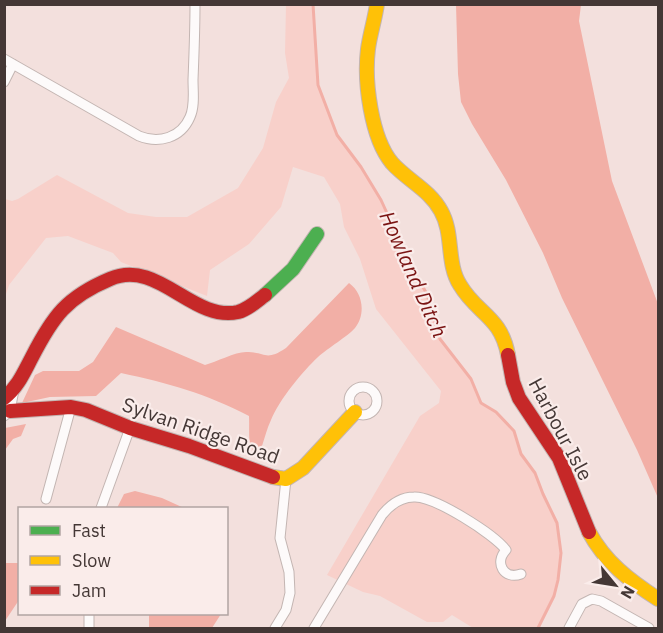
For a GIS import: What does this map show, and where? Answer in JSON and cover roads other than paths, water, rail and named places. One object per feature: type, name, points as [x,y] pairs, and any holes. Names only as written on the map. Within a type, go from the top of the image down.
[{"type":"street","points":[[4,82],[9,62],[144,138],[164,140],[174,136],[184,127],[192,108],[195,4]]},
{"type":"street","name":"Harbour Isle","points":[[377,4],[367,63],[378,135],[382,147],[394,166],[433,199],[441,209],[447,225],[453,269],[458,284],[502,334],[515,389],[527,412],[560,461],[594,540],[619,572],[658,599]]},
{"type":"street","points":[[9,394],[55,317],[67,304],[88,290],[121,275],[134,274],[213,310],[225,313],[238,312],[249,307],[286,279],[317,234]]},
{"type":"street","name":"Sylvan Ridge Road","points":[[9,394],[7,413],[71,407],[91,411],[130,428],[189,446],[265,476],[286,479],[303,468],[355,412]]},
{"type":"street","points":[[46,499],[71,407]]},
{"type":"street","points":[[101,507],[130,428]]},
{"type":"street","points":[[275,628],[286,610],[290,593],[290,572],[280,538],[286,479]]},
{"type":"street","points":[[314,628],[382,515],[402,499],[425,498],[488,532],[506,550],[500,559],[500,566],[504,572],[512,576],[521,574]]},
{"type":"street","points":[[569,628],[582,604],[592,599],[602,601],[649,628]]},
{"type":"waterway","name":"Howland Ditch","points":[[313,4],[318,85],[337,135],[361,167],[381,200],[413,270],[427,294],[440,339],[471,379],[481,403],[496,412],[514,431],[521,454],[535,473],[557,523],[561,553],[558,580],[554,596],[538,628]]}]
